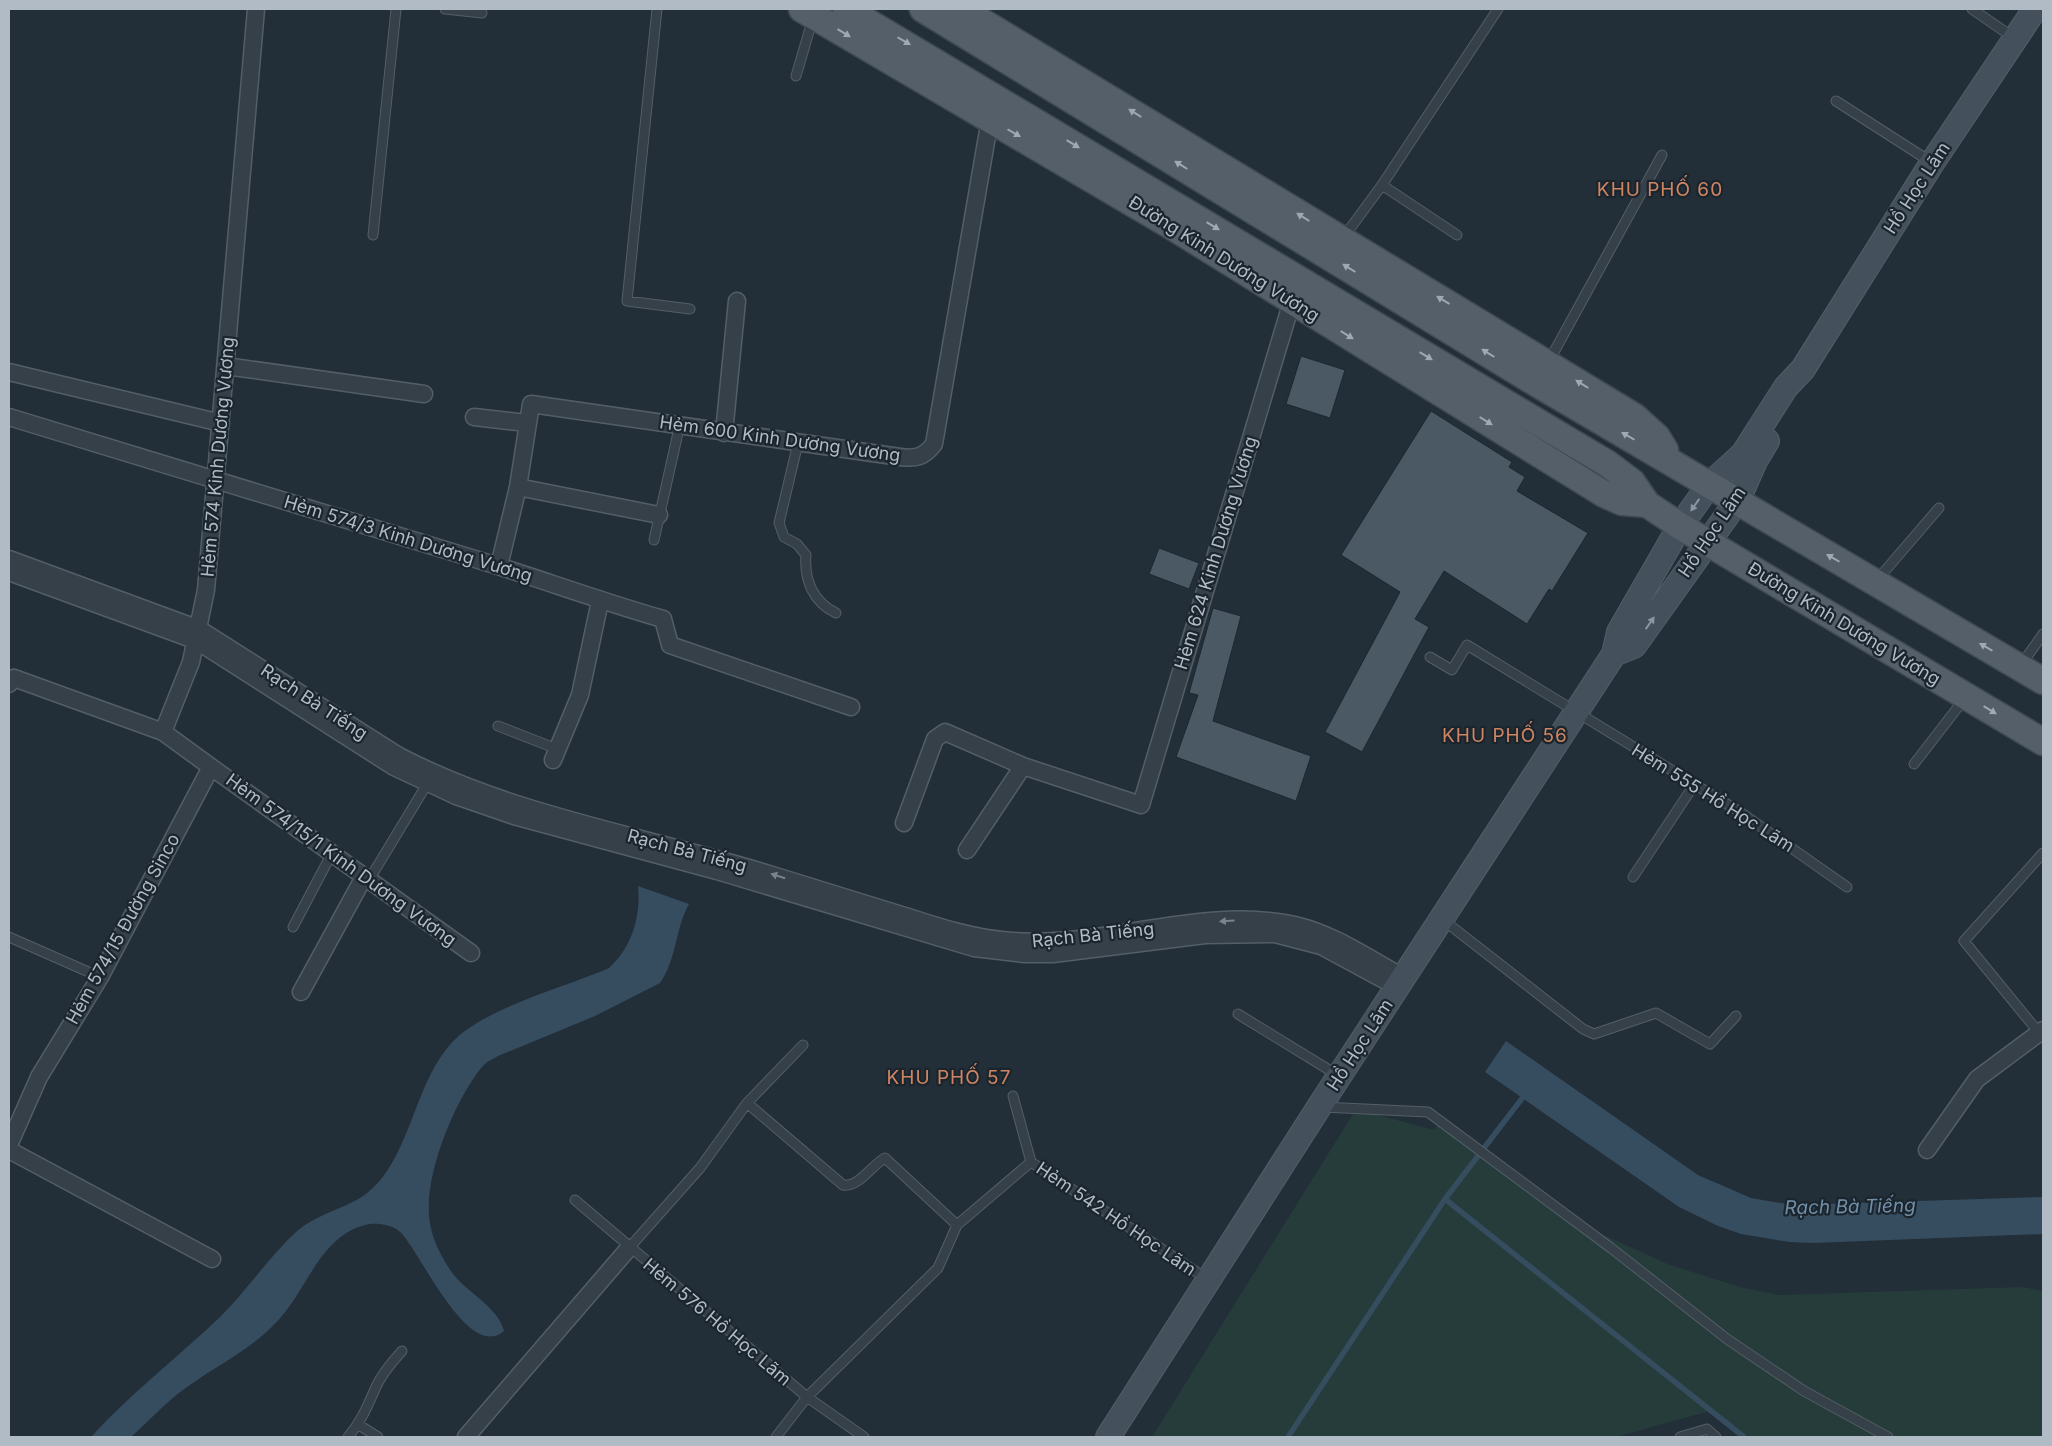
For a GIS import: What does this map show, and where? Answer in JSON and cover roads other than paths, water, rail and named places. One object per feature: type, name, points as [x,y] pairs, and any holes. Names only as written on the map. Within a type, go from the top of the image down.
[{"type":"main road","name":"Đường Kinh Dương Vương","points":[[846,9],[948,81],[990,119],[1168,224],[1296,289]]},
{"type":"main road","points":[[923,9],[972,18],[1548,364],[1647,426],[1657,437],[1670,460]]},
{"type":"main road","name":"Hồ Học Lãm","points":[[1108,1437],[1339,1076],[1614,654],[1619,632],[1680,526],[1710,484],[1743,454],[1786,387],[1802,369],[1932,163],[2036,9]]},
{"type":"main road","name":"Đường Kinh Dương Vương","points":[[808,12],[948,81],[1000,101],[1387,347],[1620,472],[1632,482],[1647,504],[1680,526],[2043,742]]},
{"type":"main road","points":[[948,81],[972,18]]},
{"type":"main road","points":[[972,18],[1528,378],[2043,681]]},
{"type":"main road","name":"Hồ Học Lãm","points":[[1614,654],[1634,646],[1738,500],[1754,461],[1801,385],[1802,369]]},
{"type":"street","name":"Hẻm 574 Kinh Dương Vương","points":[[163,732],[185,684],[198,635],[206,590],[256,9]]},
{"type":"street","name":"Hẻm 600 Kinh Dương Vương","points":[[527,423],[531,404],[680,424],[724,433],[916,458],[926,454],[934,444],[990,119]]},
{"type":"street","name":"Hẻm 624 Kinh Dương Vương","points":[[1023,766],[1141,805],[1296,289]]},
{"type":"street","points":[[724,433],[737,301]]},
{"type":"street","points":[[226,366],[424,394]]},
{"type":"street","points":[[9,372],[221,423]]},
{"type":"street","name":"Hẻm 574/3 Kinh Dương Vương","points":[[9,417],[216,478],[499,566],[600,601],[663,618],[670,645],[851,707]]},
{"type":"street","points":[[474,417],[527,423],[518,487],[499,566]]},
{"type":"street","points":[[518,487],[659,515]]},
{"type":"street","name":"Rạch Bà Tiếng","points":[[9,559],[198,635],[399,756],[460,785],[518,805],[769,874],[953,931],[1000,940],[1053,942],[1204,922],[1277,922],[1326,935],[1400,982]]},
{"type":"street","name":"Rạch Bà Tiếng","points":[[9,572],[198,635],[362,747],[427,784],[514,816],[717,871],[974,948],[1024,954],[1054,954],[1205,935],[1275,934],[1321,946],[1400,982]]},
{"type":"street","points":[[555,755],[580,695],[600,601]]},
{"type":"street","points":[[9,684],[14,678],[163,732],[211,767]]},
{"type":"street","points":[[904,823],[936,739],[942,733],[945,732],[1023,766],[967,850]]},
{"type":"street","name":"Hẻm 574/15/1 Kinh Dương Vương","points":[[211,767],[471,953]]},
{"type":"street","name":"Hẻm 574/15 Đường Sinco","points":[[9,1145],[39,1077],[100,977],[211,767]]},
{"type":"street","points":[[301,992],[367,878]]},
{"type":"street","points":[[1927,1150],[1977,1079],[2041,1032]]},
{"type":"street","points":[[9,1150],[212,1258]]},
{"type":"street","points":[[466,1437],[629,1248]]},
{"type":"lane","points":[[373,235],[396,9]]},
{"type":"lane","points":[[445,9],[482,13]]},
{"type":"lane","points":[[657,9],[627,301],[690,309]]},
{"type":"lane","points":[[1342,240],[1382,185],[1498,9]]},
{"type":"lane","points":[[1972,9],[2016,39]]},
{"type":"lane","points":[[796,76],[808,12]]},
{"type":"lane","points":[[1836,101],[1932,163]]},
{"type":"lane","points":[[1548,364],[1662,155]]},
{"type":"lane","points":[[1382,185],[1457,235]]},
{"type":"lane","points":[[654,540],[680,424]]},
{"type":"lane","points":[[798,443],[778,523],[784,537],[797,544],[806,555],[805,573],[823,607],[836,613]]},
{"type":"lane","points":[[1875,582],[1939,508]]},
{"type":"lane","points":[[2020,667],[2043,634]]},
{"type":"lane","name":"Hẻm 555 Hồ Học Lãm","points":[[1430,657],[1452,670],[1467,645],[1740,812],[1848,887]]},
{"type":"lane","points":[[1914,764],[1966,696]]},
{"type":"lane","points":[[498,726],[555,755]]},
{"type":"lane","points":[[367,878],[427,784]]},
{"type":"lane","points":[[1633,877],[1694,785]]},
{"type":"lane","points":[[2041,1032],[1964,941],[2043,853]]},
{"type":"lane","points":[[293,927],[332,854]]},
{"type":"lane","points":[[1442,918],[1583,1029],[1594,1034],[1656,1013],[1710,1044],[1736,1016]]},
{"type":"lane","points":[[9,937],[100,977]]},
{"type":"lane","points":[[1238,1014],[1339,1076]]},
{"type":"lane","points":[[629,1248],[700,1168],[747,1103],[803,1046]]},
{"type":"lane","name":"Hẻm 542 Hồ Học Lãm","points":[[1013,1096],[1031,1162],[1209,1280]]},
{"type":"lane","points":[[747,1103],[843,1185],[848,1186],[854,1183],[876,1162],[885,1158],[957,1225]]},
{"type":"lane","points":[[1319,1107],[1428,1112],[1728,1338],[1804,1391],[1888,1437]]},
{"type":"lane","points":[[776,1437],[807,1397],[938,1268],[957,1225],[1031,1162]]},
{"type":"lane","name":"Hẻm 576 Hồ Học Lãm","points":[[575,1200],[629,1248],[807,1397],[864,1437]]},
{"type":"lane","points":[[348,1437],[359,1425],[381,1378],[402,1351]]},
{"type":"lane","points":[[359,1425],[378,1437]]},
{"type":"lane","points":[[1680,1437],[1707,1429],[1716,1437]]},
{"type":"water","points":[[638,886],[689,904],[684,914],[670,964],[660,983],[595,1016],[498,1056],[485,1064],[471,1082],[442,1141],[431,1185],[429,1205],[430,1223],[435,1242],[457,1279],[495,1314],[501,1322],[504,1331],[490,1337],[475,1331],[445,1299],[399,1231],[385,1225],[370,1224],[355,1228],[330,1246],[286,1311],[264,1334],[180,1393],[131,1437],[91,1437],[122,1405],[221,1316],[296,1232],[313,1220],[358,1199],[380,1180],[402,1144],[426,1083],[436,1064],[448,1047],[462,1034],[479,1021],[523,1001],[609,968],[617,960],[629,941],[636,920],[639,897]]},
{"type":"water","name":"Rạch Bà Tiếng","points":[[1506,1041],[1698,1175],[1751,1198],[1792,1205],[2043,1197],[2043,1234],[1814,1243],[1789,1242],[1741,1234],[1718,1226],[1679,1207],[1485,1072]]},
{"type":"waterway","points":[[1288,1437],[1445,1199],[1527,1092]]},
{"type":"waterway","points":[[1445,1199],[1744,1437]]},
{"type":"district","name":"KHU PHỐ 60","points":[[1660,189]]},
{"type":"district","name":"KHU PHỐ 56","points":[[1505,735]]},
{"type":"district","name":"KHU PHỐ 57","points":[[949,1077]]}]
